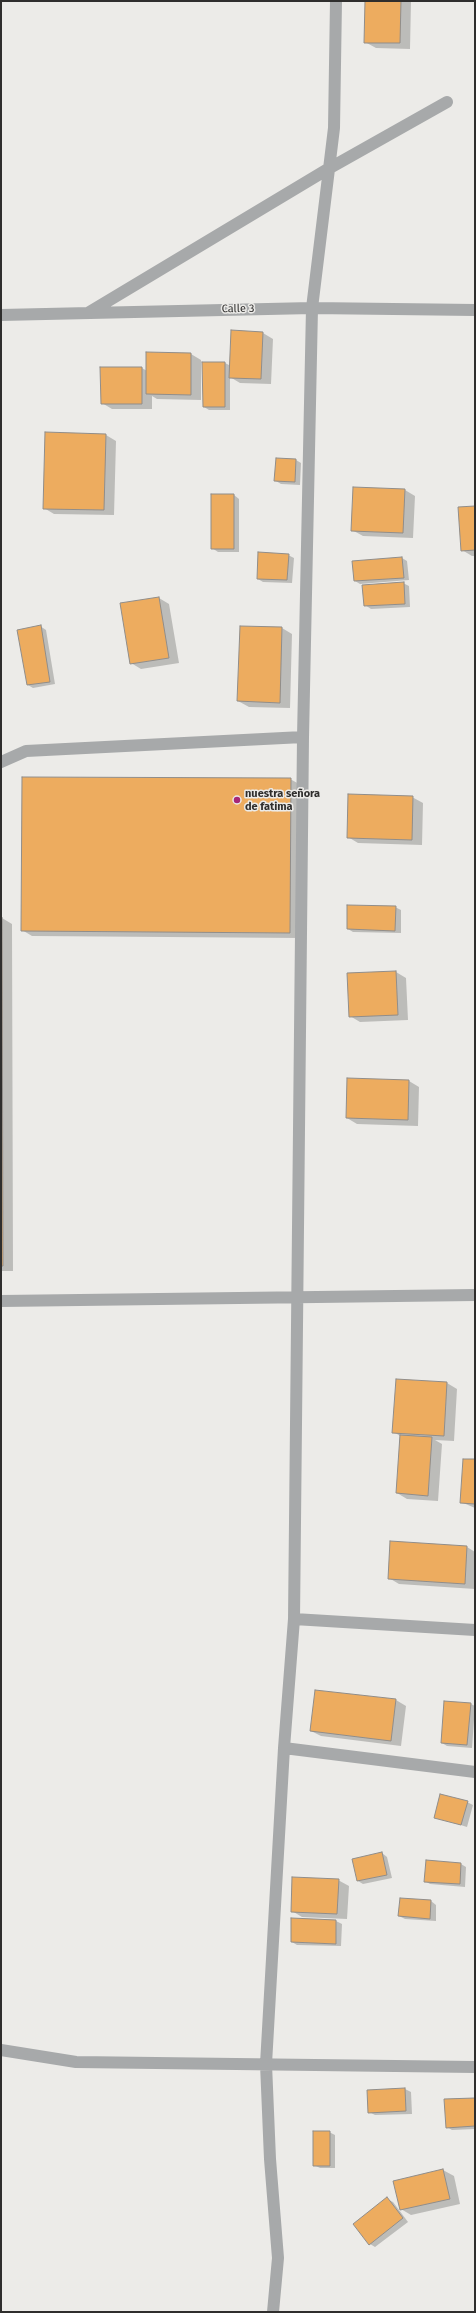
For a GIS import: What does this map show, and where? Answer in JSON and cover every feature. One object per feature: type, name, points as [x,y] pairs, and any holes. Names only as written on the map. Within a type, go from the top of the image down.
[{"type":"street","points":[[273,2312],[278,2258],[270,2159],[266,2064],[284,1748],[294,1619],[304,737],[312,308],[334,128],[336,1]]},
{"type":"street","points":[[87,313],[328,169],[447,102]]},
{"type":"street","name":"Calle 3","points":[[1,315],[312,308],[475,310]]},
{"type":"street","points":[[1,762],[26,751],[304,737]]},
{"type":"street","points":[[1,1301],[297,1296],[475,1295]]},
{"type":"street","points":[[294,1619],[475,1630]]},
{"type":"street","points":[[284,1748],[475,1772]]},
{"type":"street","points":[[1,2050],[76,2062],[475,2067]]},
{"type":"building","points":[[365,1],[401,1],[400,43],[364,43]]},
{"type":"building","points":[[231,330],[263,332],[261,379],[229,378]]},
{"type":"building","points":[[146,352],[191,353],[191,395],[146,394]]},
{"type":"building","points":[[202,362],[225,362],[225,407],[203,407]]},
{"type":"building","points":[[100,367],[142,367],[142,404],[101,404]]},
{"type":"building","points":[[45,432],[106,434],[104,510],[43,509]]},
{"type":"building","points":[[276,458],[296,459],[295,482],[274,481]]},
{"type":"building","points":[[353,487],[405,489],[403,533],[351,531]]},
{"type":"building","points":[[211,494],[234,494],[234,549],[211,549]]},
{"type":"building","points":[[475,506],[475,550],[461,551],[458,507]]},
{"type":"building","points":[[258,552],[289,554],[287,580],[257,579]]},
{"type":"building","points":[[402,557],[404,578],[354,581],[352,561]]},
{"type":"building","points":[[404,582],[405,604],[364,606],[362,585]]},
{"type":"building","points":[[159,597],[169,658],[130,664],[120,603]]},
{"type":"building","points":[[41,625],[50,682],[27,685],[17,630]]},
{"type":"building","points":[[240,626],[282,627],[280,703],[237,701]]},
{"type":"building","points":[[22,777],[291,778],[290,933],[21,931]]},
{"type":"building","points":[[348,794],[413,796],[412,840],[347,838]]},
{"type":"building","points":[[347,905],[396,906],[395,931],[347,929]]},
{"type":"building","points":[[2,917],[3,1266],[1,1266]]},
{"type":"building","points":[[396,971],[398,1015],[349,1017],[347,973]]},
{"type":"building","points":[[347,1078],[409,1080],[408,1120],[346,1118]]},
{"type":"building","points":[[396,1379],[447,1382],[444,1436],[392,1433]]},
{"type":"building","points":[[400,1435],[432,1437],[428,1496],[396,1493]]},
{"type":"building","points":[[463,1459],[475,1459],[475,1504],[460,1503]]},
{"type":"building","points":[[390,1541],[467,1546],[465,1584],[388,1579]]},
{"type":"building","points":[[315,1690],[396,1699],[391,1741],[310,1731]]},
{"type":"building","points":[[444,1701],[471,1703],[467,1745],[441,1743]]},
{"type":"building","points":[[440,1794],[468,1801],[461,1825],[434,1818]]},
{"type":"building","points":[[382,1852],[387,1875],[357,1881],[352,1859]]},
{"type":"building","points":[[426,1860],[461,1863],[460,1884],[424,1882]]},
{"type":"building","points":[[292,1877],[339,1879],[337,1914],[291,1912]]},
{"type":"building","points":[[400,1898],[431,1900],[430,1919],[398,1916]]},
{"type":"building","points":[[291,1918],[336,1920],[336,1944],[291,1942]]},
{"type":"building","points":[[405,2088],[406,2111],[368,2113],[367,2090]]},
{"type":"building","points":[[475,2098],[475,2126],[446,2128],[444,2099]]},
{"type":"building","points":[[313,2131],[330,2131],[330,2166],[313,2166]]},
{"type":"building","points":[[443,2169],[450,2199],[400,2210],[393,2181]]},
{"type":"building","points":[[387,2197],[403,2218],[369,2245],[353,2224]]},
{"type":"place","name":"nuestra señora de fatima","points":[[237,800]]}]
